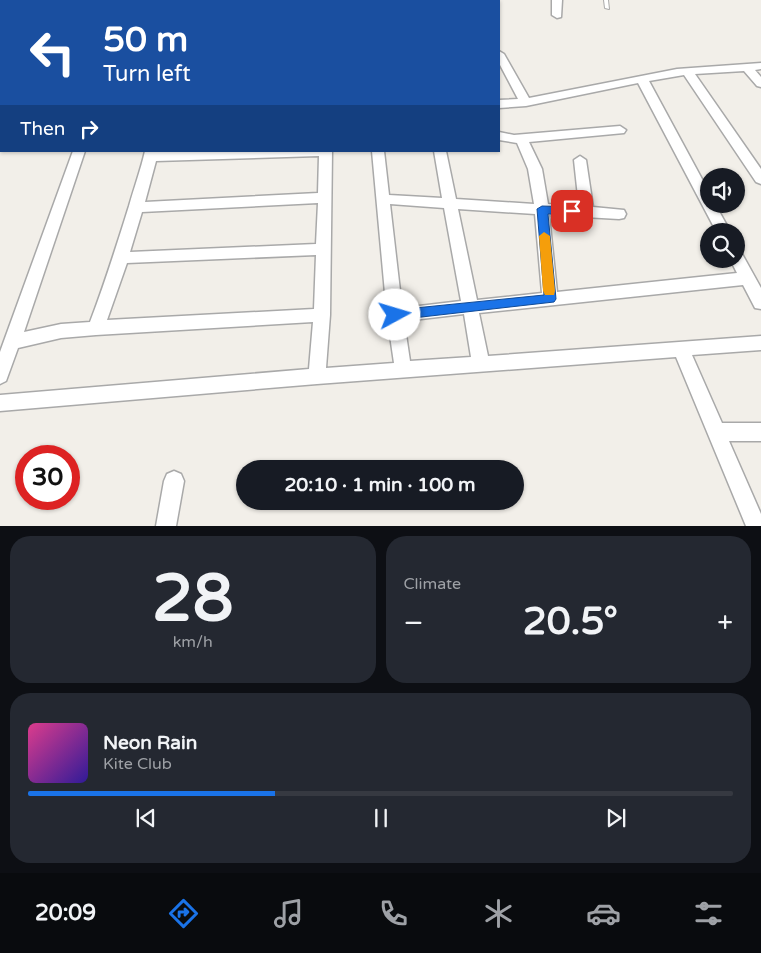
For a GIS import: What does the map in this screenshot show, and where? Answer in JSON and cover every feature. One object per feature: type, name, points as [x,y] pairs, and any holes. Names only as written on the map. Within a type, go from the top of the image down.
[{"type":"street","points":[[557,0],[557,15]]},
{"type":"street","points":[[500,56],[526,102]]},
{"type":"street","points":[[500,104],[526,102],[687,71],[761,66]]},
{"type":"street","points":[[747,68],[761,84]]},
{"type":"street","points":[[687,71],[761,179]]},
{"type":"street","points":[[642,79],[719,223]]},
{"type":"street","points":[[500,136],[521,138],[620,130]]},
{"type":"street","points":[[521,138],[535,169],[542,209],[550,299]]},
{"type":"street","points":[[0,376],[79,152]]},
{"type":"street","points":[[96,328],[148,170],[150,154],[326,152],[322,315],[317,376]]},
{"type":"street","points":[[378,152],[395,315],[403,369]]},
{"type":"street","points":[[440,152],[482,364]]},
{"type":"street","points":[[580,160],[587,212]]},
{"type":"street","points":[[135,207],[325,198]]},
{"type":"street","points":[[383,199],[619,214]]},
{"type":"street","points":[[120,258],[323,249]]},
{"type":"street","points":[[743,268],[761,303]]},
{"type":"street","points":[[395,315],[748,278]]},
{"type":"street","points":[[12,342],[61,331],[322,315]]},
{"type":"street","points":[[0,403],[403,369],[761,343]]},
{"type":"street","points":[[681,349],[718,432],[756,526]]},
{"type":"street","points":[[718,432],[761,432]]},
{"type":"street","points":[[166,526],[174,481]]},
{"type":"lane","points":[[606,0],[607,8]]},
{"type":"slow traffic","points":[[544,236],[549,291]]},
{"type":"route","points":[[395,315],[550,299],[542,209],[572,211]]}]
